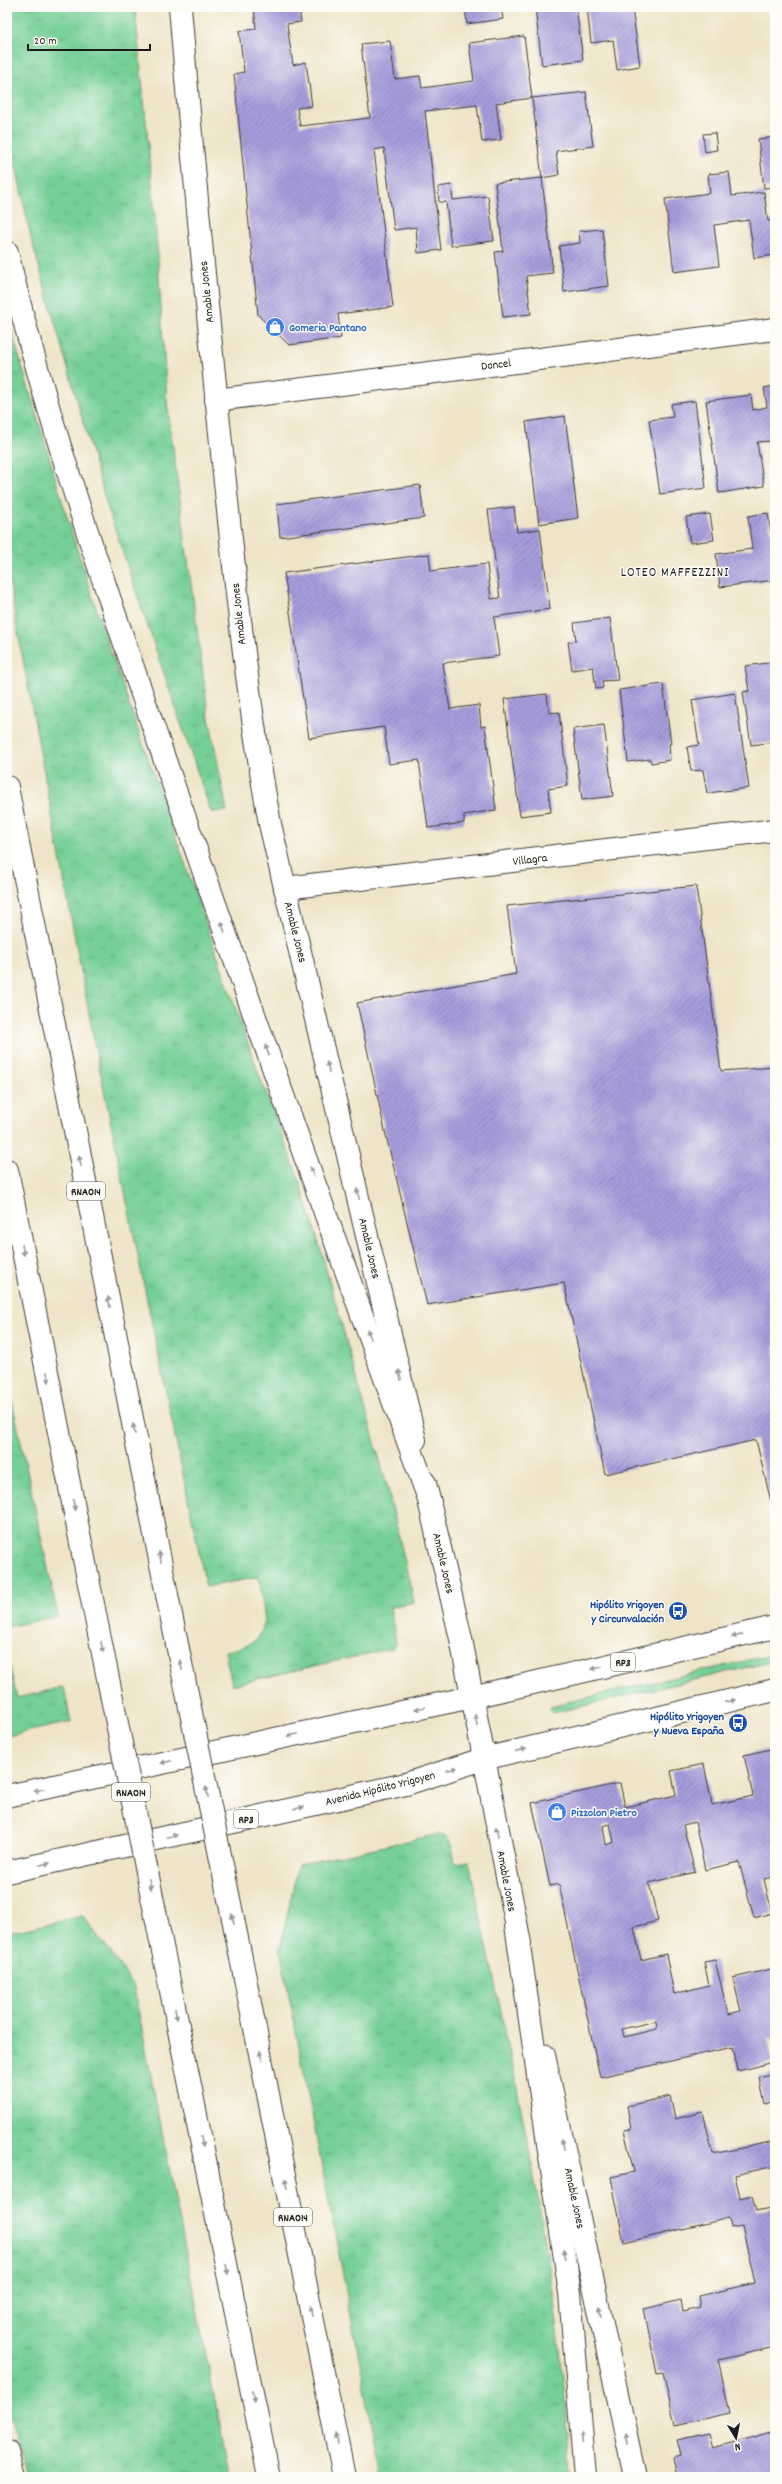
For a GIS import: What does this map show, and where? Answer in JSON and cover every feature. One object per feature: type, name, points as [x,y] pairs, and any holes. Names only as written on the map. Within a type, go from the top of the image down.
[{"type":"main road","name":"Amable Jones","points":[[180,7],[216,400],[240,636],[253,728],[270,824],[430,1502],[472,1697],[516,1925],[635,2477]]},
{"type":"main road","points":[[7,252],[44,399],[85,526],[230,946],[430,1502]]},
{"type":"main road","name":"Doncel","points":[[216,400],[775,329]]},
{"type":"main road","name":"RNA014","points":[[7,787],[344,2477]]},
{"type":"main road","name":"Villagra","points":[[285,888],[775,830]]},
{"type":"main road","name":"RNA014","points":[[7,1170],[269,2477]]},
{"type":"main road","name":"RP3","points":[[7,1796],[472,1697],[775,1627]]},
{"type":"main road","name":"Avenida Hipólito Yrigoyen","points":[[7,1872],[406,1784],[483,1759],[775,1690]]},
{"type":"main road","points":[[516,1925],[570,2293],[585,2477]]},
{"type":"main road","points":[[7,2452],[14,2477]]},
{"type":"green space","points":[[7,7],[135,7],[155,216],[167,402],[208,712],[227,811],[211,812],[107,506],[31,238],[7,123]]},
{"type":"green space","points":[[7,316],[73,537],[108,644],[257,1069],[299,1179],[317,1237],[388,1489],[414,1602],[390,1607],[396,1642],[393,1648],[232,1685],[225,1651],[240,1648],[251,1643],[260,1634],[265,1620],[259,1577],[206,1587],[96,1051],[15,617],[7,563]]},
{"type":"green space","points":[[7,1377],[58,1616],[7,1627]]},
{"type":"green space","points":[[7,1654],[17,1698],[64,1687],[71,1722],[7,1736]]},
{"type":"green space","points":[[775,1654],[775,1661],[553,1713],[550,1710],[551,1706]]},
{"type":"green space","points":[[439,1834],[447,1837],[451,1845],[455,1863],[469,1861],[517,2090],[546,2244],[557,2322],[565,2399],[570,2477],[382,2477],[280,1949],[298,1865]]},
{"type":"green space","points":[[83,1916],[133,1984],[230,2477],[28,2477],[7,2406],[7,1933]]},
{"type":"building","points":[[254,7],[299,7],[301,22],[287,24],[293,65],[306,62],[312,106],[297,108],[300,126],[370,118],[361,44],[390,41],[395,79],[420,76],[422,88],[474,81],[469,43],[524,36],[532,98],[496,103],[501,140],[482,142],[477,105],[425,111],[441,250],[418,253],[416,227],[394,230],[384,148],[374,150],[393,307],[338,314],[341,338],[289,345],[258,315],[234,74],[244,72],[239,31],[256,29]]},
{"type":"building","points":[[465,7],[501,7],[503,19],[467,24]]},
{"type":"building","points":[[535,7],[576,7],[583,60],[542,65]]},
{"type":"building","points":[[587,7],[632,7],[640,66],[617,70],[613,40],[591,43]]},
{"type":"building","points":[[642,7],[667,7],[667,8],[643,11]]},
{"type":"building","points":[[586,92],[593,146],[556,151],[559,175],[542,178],[532,98]]},
{"type":"building","points":[[715,133],[717,150],[705,152],[703,134]]},
{"type":"building","points":[[775,137],[775,187],[764,188],[758,139]]},
{"type":"building","points":[[729,172],[732,196],[764,192],[768,221],[775,220],[775,255],[754,258],[749,220],[714,225],[719,266],[674,272],[665,199],[710,193],[708,174]]},
{"type":"building","points":[[542,178],[553,273],[526,276],[531,314],[503,317],[495,252],[503,251],[495,183]]},
{"type":"building","points":[[451,185],[453,200],[488,196],[494,241],[451,246],[446,202],[439,202],[438,187]]},
{"type":"building","points":[[602,229],[609,286],[564,292],[559,246],[580,243],[579,231]]},
{"type":"building","points":[[775,386],[775,461],[771,441],[757,442],[764,486],[719,493],[706,401],[751,395],[753,410],[767,407],[764,388]]},
{"type":"building","points":[[695,401],[706,488],[660,494],[649,420],[673,417],[671,404]]},
{"type":"building","points":[[565,416],[578,518],[539,524],[526,422]]},
{"type":"building","points":[[420,485],[424,518],[280,537],[277,504]]},
{"type":"building","points":[[514,507],[517,532],[540,529],[550,609],[494,617],[499,656],[443,663],[450,709],[479,705],[481,727],[485,726],[496,810],[464,815],[464,823],[428,828],[419,760],[389,764],[384,727],[309,738],[284,573],[429,554],[431,571],[487,564],[491,599],[500,598],[488,510]]},
{"type":"building","points":[[768,513],[771,533],[775,533],[775,580],[720,587],[716,554],[752,549],[748,516]]},
{"type":"building","points":[[710,514],[714,540],[690,543],[686,517]]},
{"type":"building","points":[[610,618],[618,680],[602,681],[603,688],[596,689],[593,667],[572,670],[568,642],[576,641],[574,623]]},
{"type":"building","points":[[775,662],[775,742],[751,745],[743,692],[749,691],[745,666]]},
{"type":"building","points":[[663,684],[671,744],[669,744],[670,760],[651,763],[650,759],[628,762],[619,690]]},
{"type":"building","points":[[735,693],[749,788],[707,793],[703,770],[691,771],[687,747],[699,745],[692,700]]},
{"type":"building","points":[[547,694],[549,713],[559,712],[568,786],[548,789],[551,812],[520,816],[504,699]]},
{"type":"building","points":[[604,725],[613,796],[582,800],[573,729]]},
{"type":"building","points":[[696,886],[721,1071],[775,1067],[775,1518],[756,1440],[605,1474],[564,1283],[427,1305],[385,1131],[357,1003],[516,974],[507,906]]},
{"type":"building","points":[[775,1748],[775,1886],[772,1877],[764,1879],[772,1913],[754,1918],[739,1862],[705,1870],[695,1822],[683,1825],[695,1872],[649,1883],[658,1921],[634,1927],[641,1960],[666,1954],[674,1994],[709,1985],[704,1962],[715,1960],[728,2014],[741,2011],[733,1978],[775,1968],[775,2038],[768,2039],[773,2062],[738,2071],[733,2047],[600,2077],[559,1884],[550,1886],[532,1803],[620,1783],[625,1807],[676,1795],[671,1771],[704,1764],[712,1805],[753,1796],[744,1755]],"holes":[[[610,1824],[614,1842],[606,1845],[603,1826]],[[656,2021],[657,2029],[624,2037],[622,2029]]]},
{"type":"building","points":[[775,2073],[775,2101],[765,2104],[759,2077]]},
{"type":"building","points":[[670,2096],[675,2119],[703,2112],[713,2154],[775,2141],[775,2166],[735,2175],[740,2198],[752,2195],[756,2212],[775,2208],[775,2347],[718,2360],[730,2413],[675,2425],[663,2373],[657,2374],[644,2309],[681,2300],[683,2311],[701,2307],[699,2296],[755,2283],[742,2226],[731,2228],[729,2218],[624,2243],[611,2177],[634,2172],[624,2130],[631,2129],[627,2106]]},
{"type":"building","points":[[775,2431],[775,2477],[678,2477],[674,2457],[681,2455],[677,2440],[709,2433],[713,2448]]},
{"type":"place","name":"Gomeria Pantano","points":[[275,327]]},
{"type":"place","name":"Hipólito Yrigoyen y Circunvalación","points":[[678,1611]]},
{"type":"place","name":"Hipólito Yrigoyen y Nueva España","points":[[738,1723]]},
{"type":"place","name":"Pizzolon Pietro","points":[[557,1812]]},
{"type":"district","name":"LOTEO MAFFEZZINI","points":[[675,571]]}]
